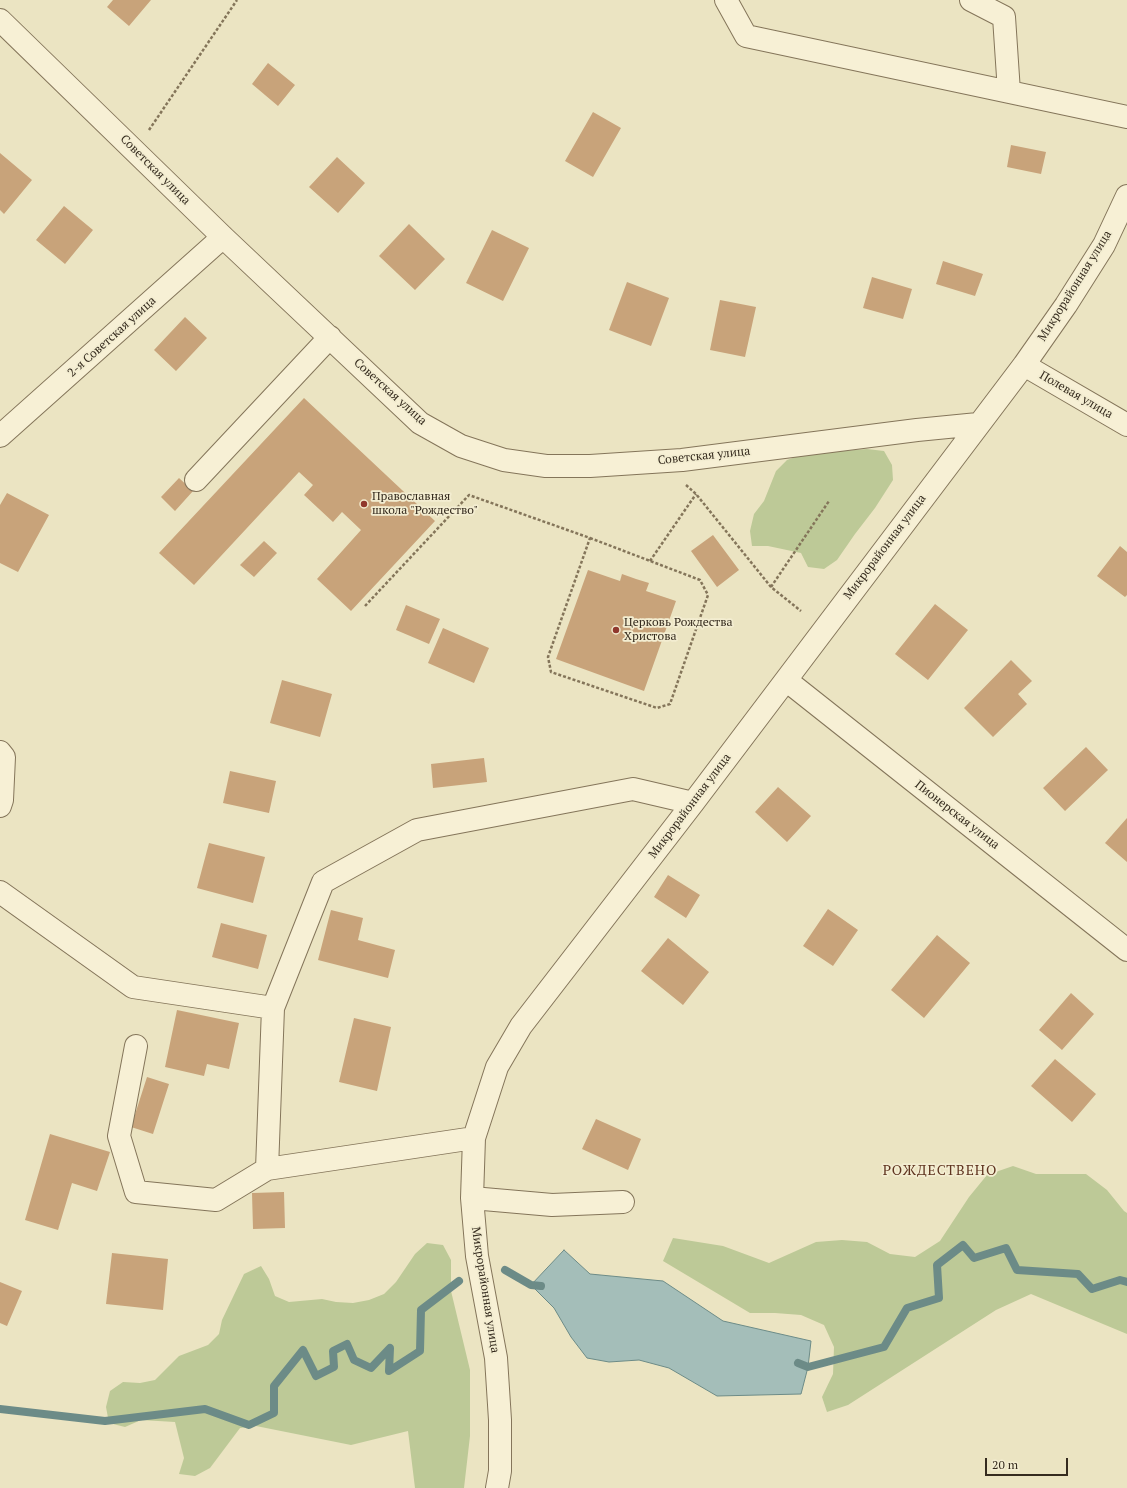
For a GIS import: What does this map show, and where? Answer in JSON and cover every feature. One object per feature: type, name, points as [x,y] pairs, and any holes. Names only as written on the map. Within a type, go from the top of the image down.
[{"type":"street","points":[[726,0],[746,36],[1127,117]]},
{"type":"street","points":[[970,0],[1004,17],[1009,92]]},
{"type":"street","name":"Советская улица","points":[[0,20],[223,237],[420,423],[461,446],[504,460],[546,466],[590,466],[682,460],[917,430],[978,424]]},
{"type":"street","name":"Микрорайонная улица","points":[[497,1488],[500,1471],[500,1420],[496,1358],[477,1256],[472,1198],[474,1138],[497,1067],[521,1026],[693,803],[1024,365],[1066,305],[1104,245],[1127,196]]},
{"type":"street","name":"2-я Советская улица","points":[[0,436],[223,237]]},
{"type":"street","points":[[196,480],[330,337]]},
{"type":"street","name":"Полевая улица","points":[[1024,365],[1127,425]]},
{"type":"street","name":"Пионерская улица","points":[[786,680],[1127,950]]},
{"type":"street","points":[[0,752],[4,757],[2,800],[0,806]]},
{"type":"street","points":[[267,1169],[273,1008],[323,882],[417,830],[633,789],[693,803]]},
{"type":"street","points":[[0,892],[133,987],[273,1008]]},
{"type":"street","points":[[136,1046],[119,1136],[136,1192],[216,1200],[267,1169],[474,1138]]},
{"type":"street","points":[[472,1198],[552,1205],[623,1202]]},
{"type":"path","points":[[135,150],[237,0]]},
{"type":"path","points":[[682,460],[682,481],[696,494],[771,587],[802,611]]},
{"type":"path","points":[[650,561],[696,494]]},
{"type":"path","points":[[365,606],[468,495],[590,538],[700,580],[708,595],[670,704],[657,708],[552,672],[548,657],[590,538]]},
{"type":"path","points":[[771,587],[829,501]]},
{"type":"green space","points":[[867,449],[884,451],[892,465],[893,480],[875,508],[837,560],[824,569],[808,567],[801,553],[768,546],[752,546],[750,531],[754,514],[764,501],[776,471],[787,460],[804,454]]},
{"type":"green space","points":[[1013,1166],[1036,1174],[1086,1174],[1107,1190],[1127,1213],[1127,1334],[1031,1294],[996,1310],[848,1405],[827,1412],[822,1397],[833,1374],[834,1347],[824,1325],[801,1315],[750,1313],[663,1261],[673,1238],[723,1246],[769,1263],[816,1242],[842,1240],[867,1242],[890,1254],[915,1257],[940,1241],[969,1197],[987,1175]]},
{"type":"green space","points":[[427,1243],[443,1245],[451,1260],[451,1291],[470,1370],[470,1436],[464,1488],[415,1488],[408,1431],[351,1445],[256,1426],[240,1428],[210,1468],[195,1476],[179,1474],[184,1458],[175,1422],[141,1420],[125,1427],[109,1423],[106,1407],[110,1391],[123,1382],[140,1383],[155,1380],[179,1356],[208,1345],[219,1334],[222,1320],[244,1274],[261,1266],[269,1279],[275,1296],[289,1302],[322,1299],[353,1303],[369,1300],[384,1294],[396,1282],[415,1254]]},
{"type":"water","points":[[564,1250],[590,1274],[663,1281],[723,1321],[811,1341],[808,1367],[801,1394],[717,1396],[669,1368],[639,1360],[609,1362],[587,1358],[571,1337],[554,1308],[531,1285]]},
{"type":"building","points":[[113,0],[151,0],[129,26],[107,7]]},
{"type":"building","points":[[268,63],[295,85],[278,106],[252,84]]},
{"type":"building","points":[[593,112],[621,128],[593,177],[565,161]]},
{"type":"building","points":[[1011,145],[1046,152],[1041,174],[1007,167]]},
{"type":"building","points":[[0,153],[32,180],[4,214],[0,210]]},
{"type":"building","points":[[337,157],[365,183],[338,213],[309,187]]},
{"type":"building","points":[[64,206],[93,230],[65,264],[36,240]]},
{"type":"building","points":[[409,224],[445,259],[415,290],[379,256]]},
{"type":"building","points":[[492,230],[529,248],[503,301],[466,283]]},
{"type":"building","points":[[943,261],[983,274],[975,296],[936,284]]},
{"type":"building","points":[[872,277],[912,289],[903,319],[863,308]]},
{"type":"building","points":[[627,282],[669,298],[651,346],[609,330]]},
{"type":"building","points":[[720,300],[756,307],[745,357],[710,350]]},
{"type":"building","points":[[185,317],[207,338],[176,371],[154,350]]},
{"type":"building","name":"Православная школа \"Рождество\"","points":[[304,398],[435,521],[351,611],[317,579],[361,530],[342,512],[333,522],[304,495],[313,485],[299,472],[194,585],[159,553]]},
{"type":"building","points":[[179,478],[193,491],[175,511],[161,497]]},
{"type":"building","points":[[7,493],[49,515],[18,572],[0,563],[0,505]]},
{"type":"building","points":[[713,535],[739,570],[717,587],[691,551]]},
{"type":"building","points":[[264,541],[277,553],[254,577],[240,565]]},
{"type":"building","points":[[1120,546],[1127,552],[1127,595],[1125,597],[1097,576]]},
{"type":"building","name":"Церковь Рождества Христова","points":[[588,570],[620,581],[622,574],[649,583],[646,591],[676,601],[644,691],[556,659]]},
{"type":"building","points":[[935,604],[968,630],[928,680],[895,654]]},
{"type":"building","points":[[406,605],[440,619],[429,644],[396,630]]},
{"type":"building","points":[[443,628],[489,648],[474,683],[428,663]]},
{"type":"building","points":[[1011,660],[1032,681],[1018,694],[1027,704],[993,737],[964,708]]},
{"type":"building","points":[[282,680],[332,694],[320,737],[270,723]]},
{"type":"building","points":[[1086,747],[1108,770],[1065,811],[1043,788]]},
{"type":"building","points":[[484,758],[487,782],[433,788],[431,764]]},
{"type":"building","points":[[230,771],[276,781],[269,813],[223,803]]},
{"type":"building","points":[[778,787],[811,816],[787,842],[755,812]]},
{"type":"building","points":[[1127,818],[1127,862],[1105,843]]},
{"type":"building","points":[[209,843],[265,857],[253,903],[197,888]]},
{"type":"building","points":[[668,875],[700,895],[686,918],[654,897]]},
{"type":"building","points":[[828,909],[858,930],[833,966],[803,946]]},
{"type":"building","points":[[331,910],[363,918],[358,940],[395,950],[388,978],[318,960]]},
{"type":"building","points":[[221,923],[267,935],[258,969],[212,957]]},
{"type":"building","points":[[937,935],[970,963],[924,1018],[891,990]]},
{"type":"building","points":[[668,938],[709,972],[683,1005],[641,971]]},
{"type":"building","points":[[1071,993],[1094,1014],[1062,1050],[1039,1030]]},
{"type":"building","points":[[177,1010],[239,1023],[229,1069],[207,1064],[204,1076],[165,1067]]},
{"type":"building","points":[[354,1018],[391,1027],[377,1091],[339,1082]]},
{"type":"building","points":[[1055,1059],[1096,1094],[1072,1122],[1031,1086]]},
{"type":"building","points":[[147,1077],[169,1084],[153,1134],[131,1127]]},
{"type":"building","points":[[596,1119],[641,1139],[628,1170],[582,1149]]},
{"type":"building","points":[[50,1134],[110,1152],[97,1191],[72,1183],[58,1230],[25,1220]]},
{"type":"building","points":[[284,1192],[285,1228],[253,1229],[252,1193]]},
{"type":"building","points":[[112,1253],[168,1259],[163,1310],[106,1304]]},
{"type":"building","points":[[0,1282],[22,1291],[7,1326],[0,1323]]},
{"type":"waterway","points":[[798,1363],[808,1367],[884,1347],[907,1308],[939,1298],[937,1265],[963,1245],[974,1258],[1006,1248],[1017,1270],[1078,1274],[1092,1289],[1120,1280],[1127,1282]]},
{"type":"waterway","points":[[505,1270],[531,1285],[541,1286]]},
{"type":"waterway","points":[[0,1409],[105,1421],[205,1409],[249,1425],[274,1413],[274,1386],[303,1350],[316,1376],[334,1367],[333,1351],[347,1344],[354,1360],[371,1368],[390,1348],[389,1371],[420,1351],[421,1310],[459,1281]]},
{"type":"place","name":"Православная школа \"Рождество\"","points":[[364,504]]},
{"type":"place","name":"Церковь Рождества Христова","points":[[616,630]]},
{"type":"district","name":"РОЖДЕСТВЕНО","points":[[940,1171]]}]
